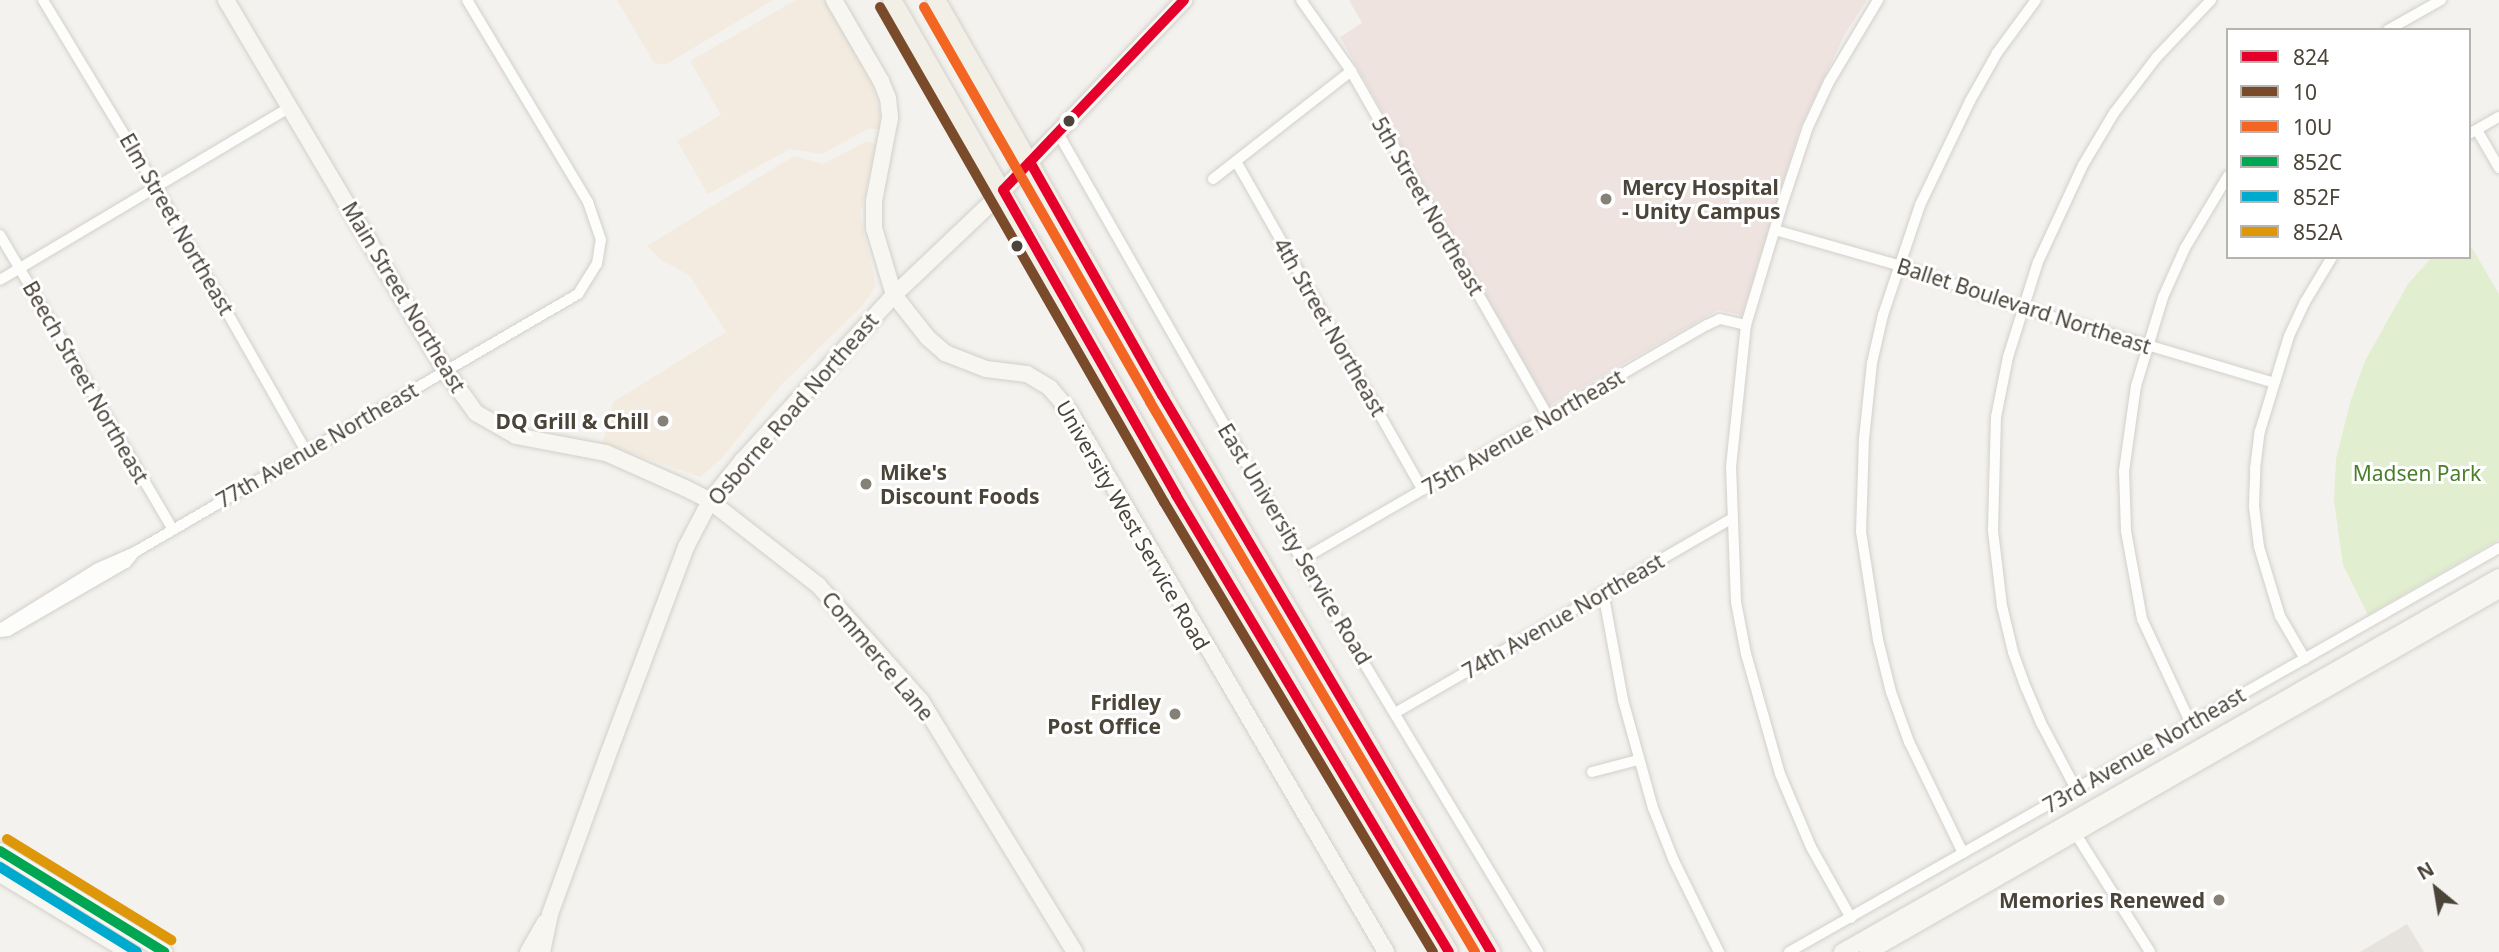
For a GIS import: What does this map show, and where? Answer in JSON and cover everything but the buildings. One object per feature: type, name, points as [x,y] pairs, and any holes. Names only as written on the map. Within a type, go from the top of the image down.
[{"type":"main road","points":[[892,0],[1170,484],[1449,952]]},
{"type":"main road","points":[[936,0],[1162,395],[1492,952]]},
{"type":"street","name":"Elm Street Northeast","points":[[43,0],[156,187],[306,451]]},
{"type":"street","name":"Main Street Northeast","points":[[226,0],[445,370],[476,413],[516,436],[606,453],[710,501]]},
{"type":"street","name":"77th Avenue Northeast","points":[[0,631],[4,624],[98,568],[135,551],[578,293],[597,264],[601,240],[588,202],[467,0]]},
{"type":"street","name":"University West Service Road","points":[[834,0],[888,98],[890,118],[874,201],[874,228],[894,295],[928,338],[944,353],[986,369],[1027,374],[1051,388],[1070,412],[1386,952]]},
{"type":"street","name":"Osborne Road Northeast","points":[[542,952],[550,914],[686,547],[710,501],[742,461],[894,295],[1003,190],[1184,0]]},
{"type":"street","name":"5th Street Northeast","points":[[1301,0],[1350,71],[1548,416]]},
{"type":"street","points":[[1851,918],[1811,847],[1773,752],[1736,602],[1731,519],[1734,427],[1746,325],[1808,127],[1829,82],[1878,0]]},
{"type":"street","points":[[1963,853],[1928,787],[1891,692],[1875,627],[1861,532],[1861,483],[1872,363],[1898,265],[1942,154],[1997,53],[2036,0]]},
{"type":"street","points":[[2076,789],[2041,723],[2013,652],[1997,574],[1993,530],[1996,416],[2008,357],[2058,213],[2114,113],[2156,58],[2211,0]]},
{"type":"street","points":[[2392,28],[2441,0]]},
{"type":"street","points":[[1213,179],[1237,163],[1350,71]]},
{"type":"street","points":[[0,280],[290,107]]},
{"type":"street","points":[[2499,117],[2473,132],[2499,168]]},
{"type":"street","name":"East University Service Road","points":[[1058,133],[1303,559],[1538,952]]},
{"type":"street","name":"4th Street Northeast","points":[[1237,163],[1423,490]]},
{"type":"street","points":[[2191,724],[2142,619],[2126,531],[2123,480],[2127,427],[2163,297],[2185,247],[2226,179]]},
{"type":"street","name":"Ballet Boulevard Northeast","points":[[1774,230],[1898,265],[2023,308],[2274,383]]},
{"type":"street","name":"Beech Street Northeast","points":[[0,234],[172,528]]},
{"type":"street","points":[[2305,659],[2280,615],[2269,588],[2254,506],[2257,456],[2260,431],[2274,383],[2305,302],[2331,259]]},
{"type":"street","name":"75th Avenue Northeast","points":[[1303,559],[1707,325],[1720,319],[1746,325]]},
{"type":"street","name":"Commerce Lane","points":[[710,501],[818,585],[921,701],[1075,952]]},
{"type":"street","name":"74th Avenue Northeast","points":[[1395,713],[1731,519]]},
{"type":"street","name":"73rd Avenue Northeast","points":[[1789,952],[2499,548]]},
{"type":"street","name":"73rd Avenue Northeast","points":[[1868,952],[2499,577]]},
{"type":"street","name":"73rd Avenue Northeast","points":[[1843,952],[2073,829],[2499,590]]},
{"type":"street","points":[[1603,593],[1623,700],[1638,760],[1674,861],[1720,952]]},
{"type":"street","points":[[1592,772],[1638,760]]},
{"type":"street","points":[[2073,829],[2150,952]]},
{"type":"street","points":[[2,858],[147,947],[164,952]]},
{"type":"street","points":[[0,874],[129,952]]},
{"type":"street","name":"Osborne Road Northeast","points":[[528,952],[550,914]]},
{"type":"shaded area","points":[[617,0],[773,0],[665,65],[654,63]]},
{"type":"shaded area","points":[[796,0],[824,0],[870,80],[880,112],[880,129],[868,129],[822,154],[790,149],[708,194],[677,141],[721,115],[690,61]]},
{"type":"shaded area","name":"Mercy Hospital - Unity Campus","points":[[1349,0],[1867,0],[1845,34],[1800,128],[1742,315],[1718,310],[1549,406],[1340,37],[1362,23]]},
{"type":"shaded area","points":[[867,141],[876,144],[860,215],[876,286],[862,306],[780,386],[722,458],[700,477],[603,443],[613,402],[726,332],[690,276],[660,259],[647,246],[794,156],[823,164]]},
{"type":"shaded area","points":[[2407,924],[2424,952],[2360,952]]},
{"type":"green space","name":"Madsen Park","points":[[2471,246],[2499,294],[2499,539],[2368,615],[2343,565],[2334,501],[2336,459],[2350,403],[2365,361],[2408,284],[2430,259],[2471,259]]},
{"type":"transit line","name":"824","points":[[1184,0],[1003,190],[1176,495],[1449,952]]},
{"type":"transit line","name":"10","points":[[880,7],[1164,502],[1433,952]]},
{"type":"transit line","name":"10U","points":[[924,7],[1150,402],[1475,952]]},
{"type":"transit line","name":"824","points":[[1030,162],[1162,395],[1491,952]]},
{"type":"transit line","name":"852A","points":[[7,839],[171,940]]},
{"type":"transit line","name":"852C","points":[[0,851],[164,952]]},
{"type":"transit line","name":"852F","points":[[0,867],[137,952]]},
{"type":"place","name":"Mercy Hospital - Unity Campus","points":[[1606,199]]},
{"type":"place","name":"DQ Grill & Chill","points":[[663,421]]},
{"type":"place","name":"Mike's Discount Foods","points":[[866,484]]},
{"type":"place","name":"Fridley Post Office","points":[[1175,714]]},
{"type":"place","name":"Memories Renewed","points":[[2219,900]]}]
